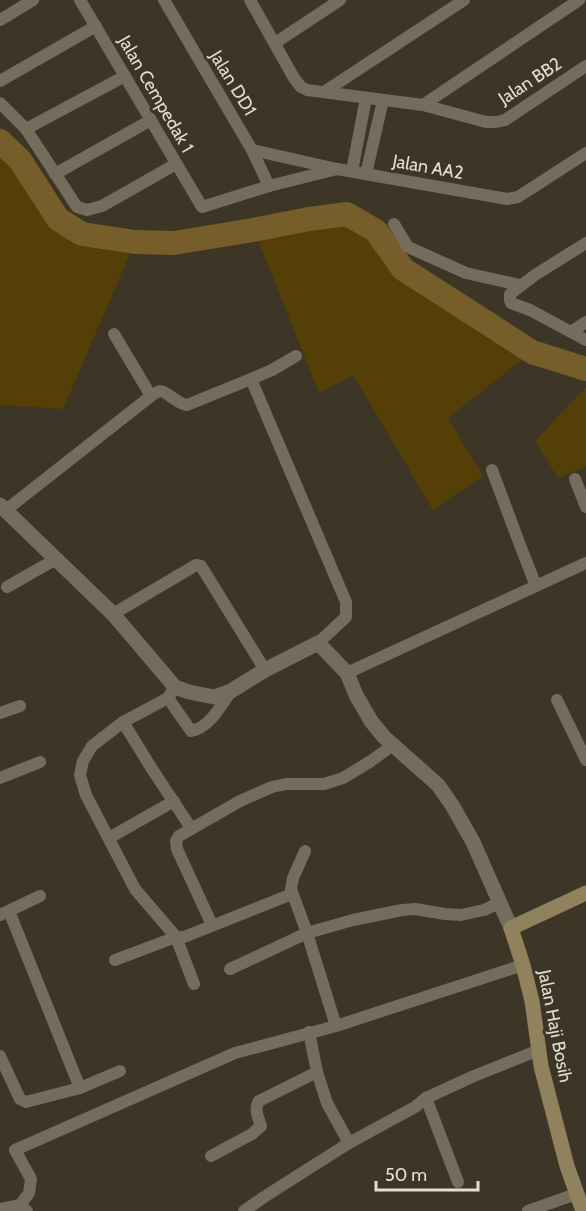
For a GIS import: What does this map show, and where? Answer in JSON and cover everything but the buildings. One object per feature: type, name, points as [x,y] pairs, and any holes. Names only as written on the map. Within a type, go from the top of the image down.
[{"type":"main road","points":[[511,928],[586,893]]},
{"type":"main road","name":"Jalan Haji Bosih","points":[[511,928],[532,1001],[541,1066],[567,1166],[583,1211]]},
{"type":"street","points":[[0,20],[33,0]]},
{"type":"street","name":"Jalan Cempedak 1","points":[[80,0],[202,207],[269,186]]},
{"type":"street","name":"Jalan DD1","points":[[164,0],[252,150],[269,186]]},
{"type":"street","name":"Jalan BB2","points":[[250,0],[301,87],[307,90],[423,105],[486,122],[496,122],[505,120],[586,66]]},
{"type":"street","points":[[275,43],[340,0]]},
{"type":"street","points":[[324,92],[464,0]]},
{"type":"street","points":[[423,105],[579,0]]},
{"type":"street","points":[[0,81],[96,26]]},
{"type":"street","points":[[26,129],[125,76]]},
{"type":"street","points":[[352,171],[366,98]]},
{"type":"street","points":[[366,174],[383,100]]},
{"type":"street","points":[[0,103],[26,129],[77,207],[87,210],[102,206],[176,164]]},
{"type":"street","points":[[55,174],[151,120]]},
{"type":"street","name":"Jalan AA2","points":[[252,150],[337,169],[507,199],[518,197],[586,153]]},
{"type":"street","points":[[269,186],[337,169]]},
{"type":"street","points":[[394,224],[408,247],[466,273],[520,285]]},
{"type":"street","points":[[586,243],[520,285],[510,294],[512,303],[586,340]]},
{"type":"street","points":[[571,332],[586,321]]},
{"type":"street","points":[[114,334],[151,396]]},
{"type":"street","points":[[231,691],[216,713],[201,728],[191,731],[172,692],[113,614],[3,507],[159,391],[179,404],[187,405],[251,380],[296,356]]},
{"type":"street","points":[[194,984],[176,937],[135,889],[86,795],[80,775],[83,761],[92,746],[123,722],[172,692],[189,692],[214,697],[231,691],[265,669],[318,643],[346,617],[346,602],[251,380]]},
{"type":"street","points":[[492,470],[537,586]]},
{"type":"street","points":[[575,479],[586,507]]},
{"type":"street","points":[[7,587],[56,559]]},
{"type":"street","points":[[347,673],[586,563]]},
{"type":"street","points":[[113,614],[196,565],[201,566],[265,669]]},
{"type":"street","points":[[318,643],[347,673],[371,722],[438,785],[452,805],[473,842],[511,928]]},
{"type":"street","points":[[557,700],[586,760]]},
{"type":"street","points":[[0,714],[20,706]]},
{"type":"street","points":[[123,722],[191,828]]},
{"type":"street","points":[[212,925],[175,845],[179,836],[240,801],[272,787],[286,784],[324,784],[343,778],[393,745]]},
{"type":"street","points":[[0,778],[40,762]]},
{"type":"street","points":[[109,838],[174,801]]},
{"type":"street","points":[[305,850],[291,884],[292,894],[307,933],[336,1026]]},
{"type":"street","points":[[115,960],[176,937],[184,937],[292,894]]},
{"type":"street","points":[[40,896],[4,913],[80,1088]]},
{"type":"street","points":[[230,969],[307,933],[353,920],[415,909],[461,915],[484,910],[499,903]]},
{"type":"street","points":[[0,1209],[24,1208],[29,1193],[31,1179],[15,1150],[235,1053],[336,1026],[523,965]]},
{"type":"street","points":[[309,1032],[317,1072],[327,1104],[349,1143]]},
{"type":"street","points":[[242,1208],[264,1197],[349,1143],[415,1107],[426,1098],[538,1050]]},
{"type":"street","points":[[1,1059],[20,1099],[26,1102],[80,1088],[120,1071]]},
{"type":"street","points":[[211,1156],[252,1134],[261,1126],[256,1110],[259,1101],[317,1072]]},
{"type":"street","points":[[426,1098],[459,1182]]},
{"type":"street","points":[[528,1211],[576,1194]]},
{"type":"shaded area","points":[[0,141],[20,160],[58,219],[82,234],[135,242],[63,409],[0,405]]},
{"type":"shaded area","points":[[347,214],[376,231],[403,269],[532,352],[448,418],[483,476],[433,510],[353,375],[319,393],[254,230]]},
{"type":"shaded area","points":[[586,387],[586,467],[558,478],[535,441]]},
{"type":"waterway","points":[[0,141],[20,160],[58,219],[82,234],[135,242],[174,243],[347,214],[376,231],[403,269],[532,352],[586,369]]}]
